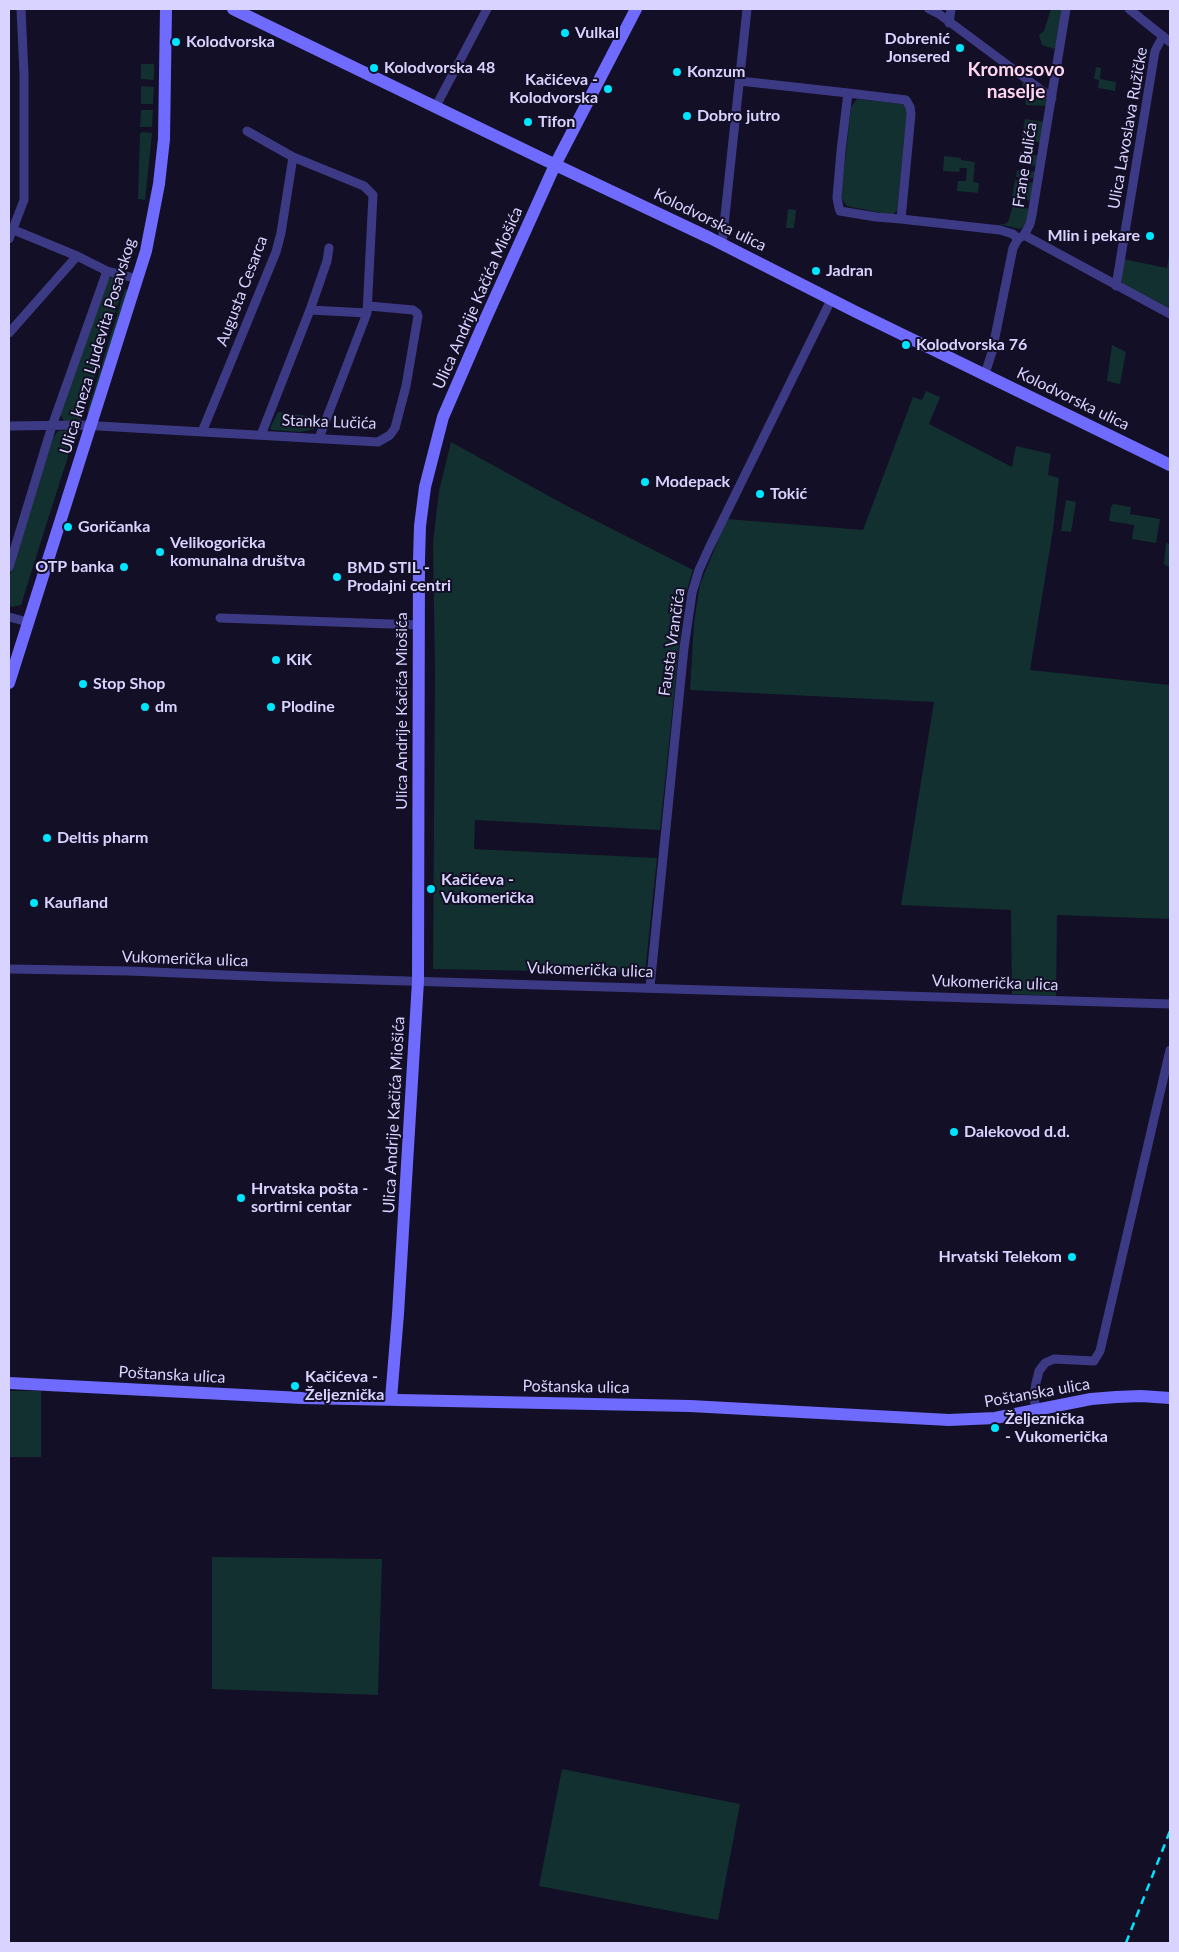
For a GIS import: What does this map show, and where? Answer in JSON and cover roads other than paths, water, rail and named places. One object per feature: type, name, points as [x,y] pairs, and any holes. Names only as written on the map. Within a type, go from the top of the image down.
[{"type":"main road","name":"Ulica kneza Ljudevita Posavskog","points":[[9,683],[138,279],[153,216],[162,161],[166,9]]},
{"type":"main road","name":"Kolodvorska ulica","points":[[233,9],[722,244],[831,300],[1170,464]]},
{"type":"main road","name":"Ulica Andrije Kačića Miošića","points":[[391,1399],[399,1304],[418,981],[420,526],[425,487],[438,433],[449,403],[555,165],[636,9]]},
{"type":"main road","name":"Poštanska ulica","points":[[9,1383],[283,1397],[690,1406],[949,1420],[995,1418],[1091,1399],[1141,1396],[1170,1398]]},
{"type":"street","points":[[22,9],[24,200],[10,232],[77,256],[107,271],[138,279]]},
{"type":"street","points":[[436,106],[488,9]]},
{"type":"street","points":[[722,244],[747,9]]},
{"type":"street","points":[[929,9],[1052,98]]},
{"type":"street","points":[[949,22],[951,9]]},
{"type":"street","name":"Frane Bulića","points":[[985,374],[992,352],[1013,248],[1030,224],[1032,215],[1066,9]]},
{"type":"street","points":[[1130,9],[1167,39]]},
{"type":"street","name":"Ulica Lavoslava Ružičke","points":[[1116,286],[1155,51],[1167,39]]},
{"type":"street","points":[[740,81],[906,100],[910,107],[901,218]]},
{"type":"street","points":[[848,93],[837,198],[840,211],[876,217],[901,218],[1000,230],[1013,234],[1170,314]]},
{"type":"street","points":[[247,131],[293,157],[334,172],[368,188],[373,195],[368,310],[319,438]]},
{"type":"street","name":"Augusta Cesarca","points":[[202,432],[276,252],[281,233],[293,157]]},
{"type":"street","points":[[262,435],[310,310],[327,262],[329,248]]},
{"type":"street","points":[[9,333],[77,256]]},
{"type":"street","points":[[9,567],[52,426],[107,271]]},
{"type":"street","name":"Fausta Vrančića","points":[[650,987],[684,648],[692,593],[704,559],[831,300]]},
{"type":"street","points":[[310,310],[368,310]]},
{"type":"street","name":"Stanka Lučića","points":[[9,426],[91,427],[378,442],[390,435],[395,428],[406,386],[417,313],[413,310],[368,310]]},
{"type":"street","points":[[9,617],[28,622]]},
{"type":"street","points":[[220,618],[419,625]]},
{"type":"street","name":"Vukomerička ulica","points":[[9,969],[1170,1004]]},
{"type":"street","points":[[1036,1410],[1034,1397],[1036,1383],[1039,1371],[1045,1363],[1054,1360],[1094,1361],[1100,1351],[1170,1050]]},
{"type":"railway","points":[[1126,1943],[1170,1831]]},
{"type":"place","name":"Vulkal","points":[[565,33]]},
{"type":"place","name":"Kolodvorska","points":[[176,42]]},
{"type":"place","name":"Dobrenić Jonsered","points":[[960,48]]},
{"type":"place","name":"Kolodvorska 48","points":[[374,68]]},
{"type":"place","name":"Konzum","points":[[677,72]]},
{"type":"place","name":"Kačićeva - Kolodvorska","points":[[608,89]]},
{"type":"place","name":"Dobro jutro","points":[[687,116]]},
{"type":"place","name":"Tifon","points":[[528,122]]},
{"type":"place","name":"Mlin i pekare","points":[[1150,236]]},
{"type":"place","name":"Jadran","points":[[816,271]]},
{"type":"place","name":"Kolodvorska 76","points":[[906,345]]},
{"type":"place","name":"Modepack","points":[[645,482]]},
{"type":"place","name":"Tokić","points":[[760,494]]},
{"type":"place","name":"Goričanka","points":[[68,527]]},
{"type":"place","name":"Velikogorička komunalna društva","points":[[160,552]]},
{"type":"place","name":"OTP banka","points":[[124,567]]},
{"type":"place","name":"BMD STIL - Prodajni centri","points":[[337,577]]},
{"type":"place","name":"KiK","points":[[276,660]]},
{"type":"place","name":"Stop Shop","points":[[83,684]]},
{"type":"place","name":"dm","points":[[145,707]]},
{"type":"place","name":"Plodine","points":[[271,707]]},
{"type":"place","name":"Deltis pharm","points":[[47,838]]},
{"type":"place","name":"Kačićeva - Vukomerička","points":[[431,889]]},
{"type":"place","name":"Kaufland","points":[[34,903]]},
{"type":"place","name":"Dalekovod d.d.","points":[[954,1132]]},
{"type":"place","name":"Hrvatska pošta - sortirni centar","points":[[241,1198]]},
{"type":"place","name":"Hrvatski Telekom","points":[[1072,1257]]},
{"type":"place","name":"Kačićeva - Željeznička","points":[[295,1386]]},
{"type":"place","name":"Željeznička - Vukomerička","points":[[995,1428]]},
{"type":"district","name":"Kromosovo naselje","points":[[1016,81]]}]
